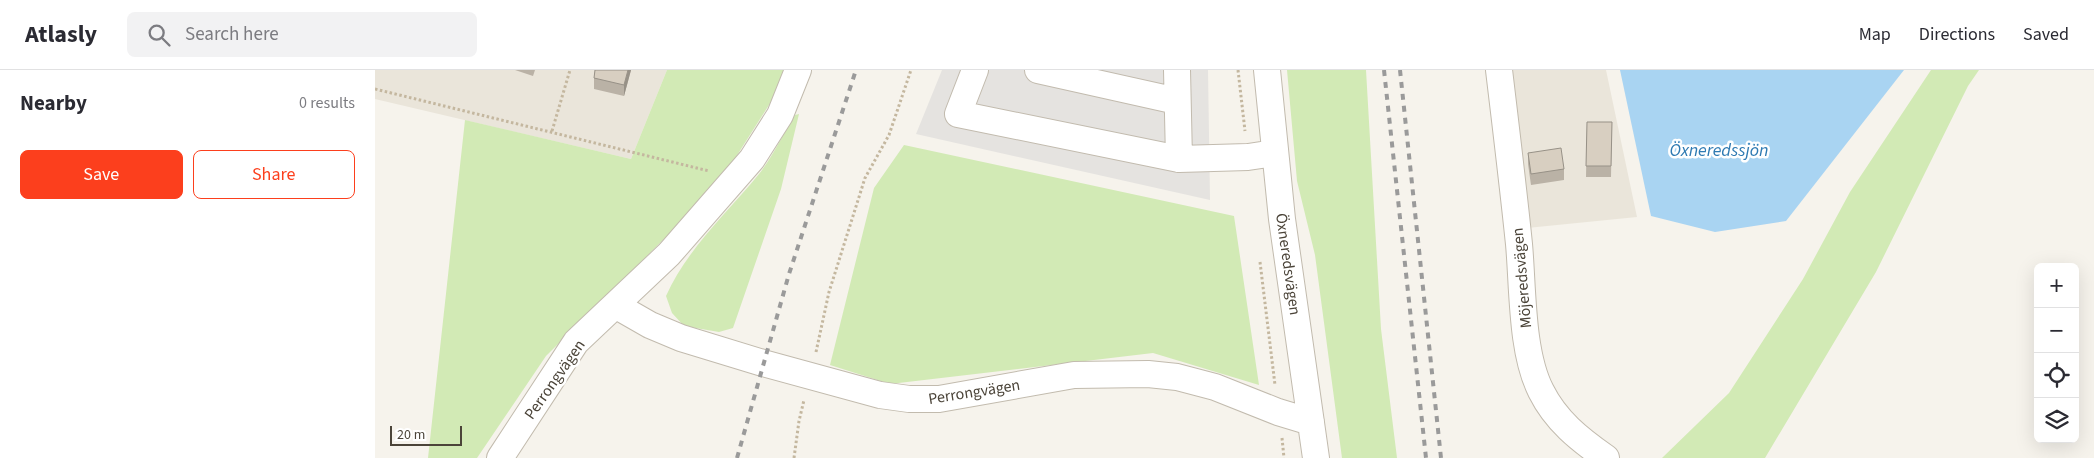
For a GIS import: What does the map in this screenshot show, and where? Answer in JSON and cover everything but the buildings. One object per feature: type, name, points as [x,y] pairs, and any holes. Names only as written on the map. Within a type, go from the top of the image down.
[{"type":"street","name":"Perrongvägen","points":[[500,458],[576,342],[669,254],[751,160],[780,115],[798,70]]},
{"type":"street","points":[[975,70],[958,114],[1179,159],[1248,157],[1275,153]]},
{"type":"street","points":[[1038,70],[1177,101]]},
{"type":"street","points":[[1177,70],[1179,159]]},
{"type":"street","name":"Öxneredsvägen","points":[[1267,70],[1282,219],[1316,458]]},
{"type":"street","name":"Möjeredsvägen","points":[[1499,70],[1518,236],[1525,331],[1532,364],[1540,389],[1555,416],[1577,438],[1606,458]]},
{"type":"street","name":"Perrongvägen","points":[[615,305],[650,325],[681,338],[880,395],[909,399],[939,399],[1074,375],[1148,374],[1177,377],[1215,387],[1278,412],[1311,422]]},
{"type":"path","points":[[552,131],[570,70]]},
{"type":"path","points":[[794,458],[799,421],[829,292],[865,178],[889,135],[911,70]]},
{"type":"path","points":[[375,89],[552,131],[736,178]]},
{"type":"shaded area","points":[[375,70],[667,70],[631,159],[375,99]]},
{"type":"shaded area","points":[[942,70],[1208,70],[1210,200],[916,134]]},
{"type":"shaded area","points":[[1504,70],[1606,70],[1637,217],[1527,228]]},
{"type":"green space","points":[[667,70],[784,70],[774,97],[734,160],[667,236],[546,356],[477,458],[428,458],[465,120],[631,159]]},
{"type":"green space","points":[[1287,70],[1366,70],[1381,329],[1397,458],[1342,458],[1315,255],[1297,181]]},
{"type":"green space","points":[[1931,70],[1979,70],[1968,86],[1876,272],[1765,458],[1662,458],[1729,393],[1803,279],[1850,192]]},
{"type":"green space","points":[[799,114],[781,189],[733,328],[719,332],[684,326],[672,313],[666,296],[675,279],[708,232],[759,174],[795,115]]},
{"type":"green space","points":[[904,145],[1234,216],[1259,385],[1153,353],[890,384],[830,365],[874,188]]},
{"type":"water","name":"Öxneredssjön","points":[[1620,70],[1904,70],[1786,221],[1715,232],[1651,216]]},
{"type":"railway","points":[[737,458],[789,274],[856,70]]},
{"type":"railway","points":[[1384,70],[1426,458]]},
{"type":"railway","points":[[1400,70],[1441,458]]}]
